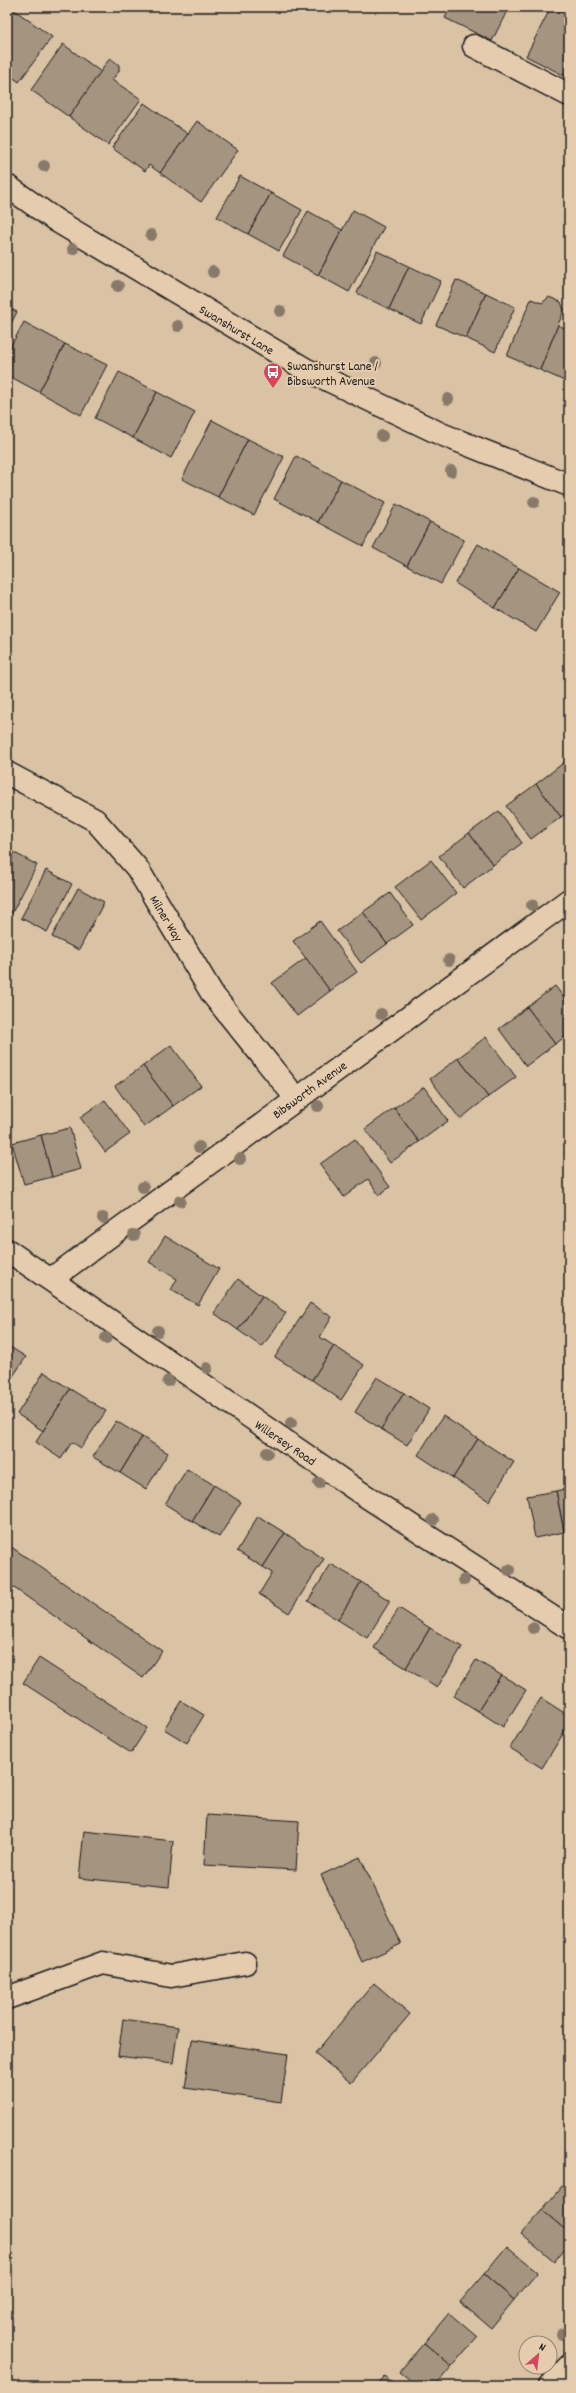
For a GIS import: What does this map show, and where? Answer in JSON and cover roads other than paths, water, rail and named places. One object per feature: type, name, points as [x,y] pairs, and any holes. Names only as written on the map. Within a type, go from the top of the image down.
[{"type":"street","points":[[474,46],[569,95]]},
{"type":"street","name":"Swanshurst Lane","points":[[7,186],[57,221],[305,370],[441,434],[569,485]]},
{"type":"street","name":"Milner Way","points":[[7,773],[95,820],[137,868],[213,995],[296,1098]]},
{"type":"street","name":"Bibsworth Avenue","points":[[51,1279],[296,1098],[569,900]]},
{"type":"street","name":"Willersey Road","points":[[7,1250],[358,1491],[569,1628]]},
{"type":"street","points":[[7,1998],[103,1963],[171,1976],[245,1963]]},
{"type":"street","points":[[550,2386],[569,2366]]},
{"type":"place","name":"Swanshurst Lane / Bibsworth Avenue","points":[[273,389]]}]
